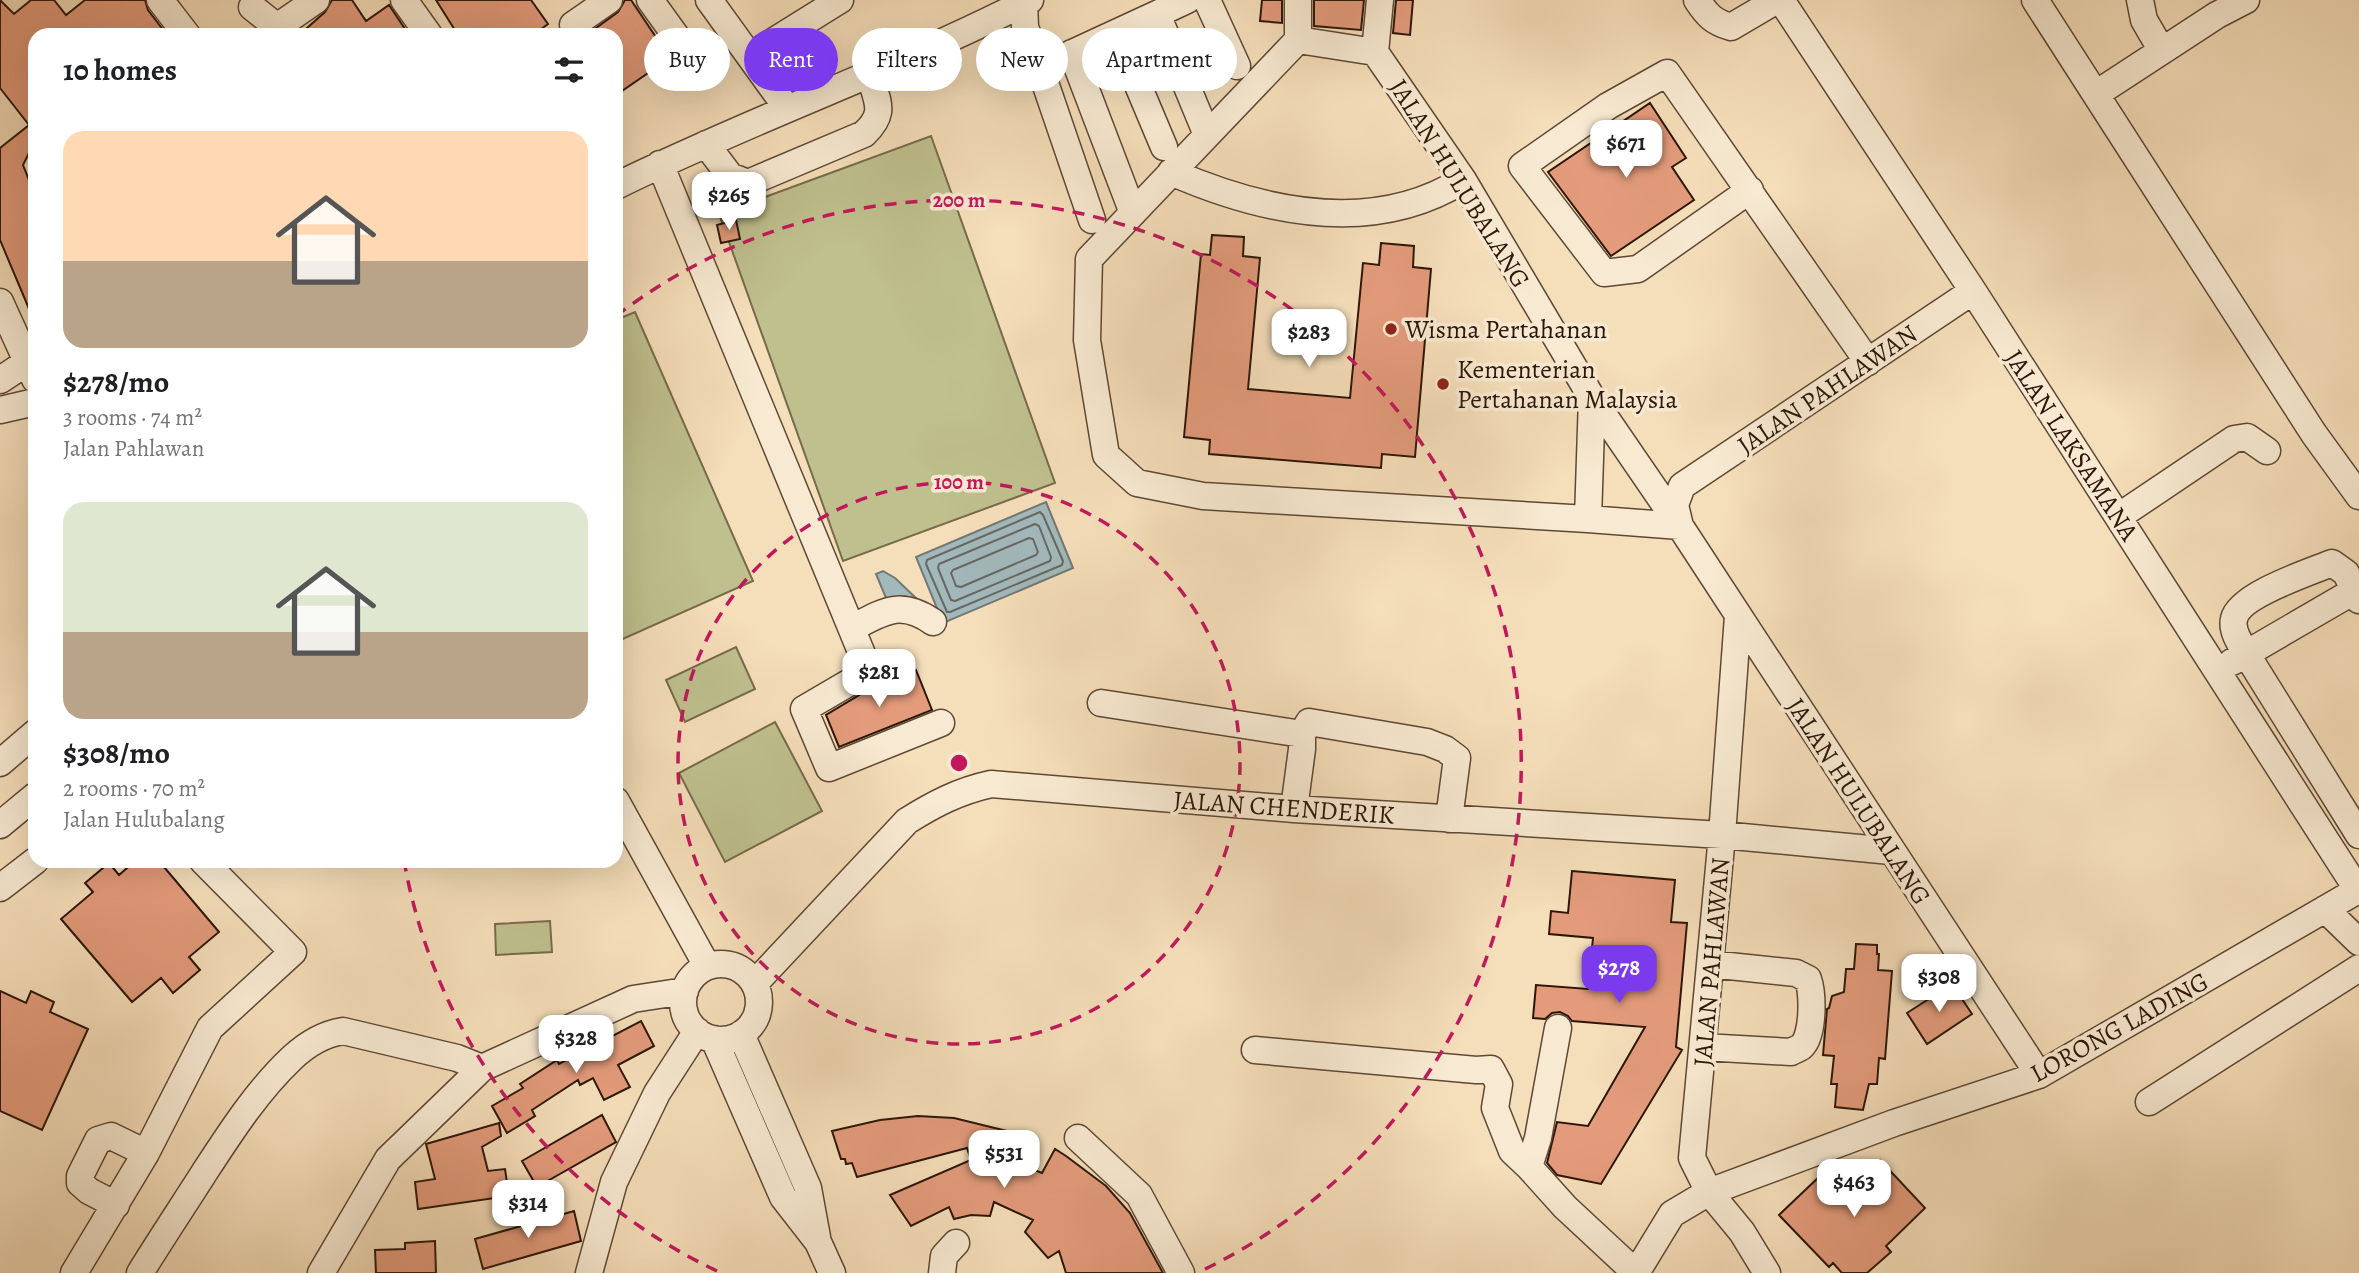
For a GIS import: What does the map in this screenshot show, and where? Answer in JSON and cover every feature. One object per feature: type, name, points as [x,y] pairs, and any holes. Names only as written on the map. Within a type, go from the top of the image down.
[{"type":"street","points":[[160,0],[182,28]]},
{"type":"street","points":[[252,7],[277,27],[316,0]]},
{"type":"street","points":[[404,0],[424,28]]},
{"type":"street","points":[[573,25],[609,0]]},
{"type":"street","points":[[650,0],[670,28]]},
{"type":"street","points":[[709,0],[744,49]]},
{"type":"street","points":[[796,28],[840,0]]},
{"type":"street","points":[[1127,28],[1187,0]]},
{"type":"street","points":[[1207,0],[1220,28]]},
{"type":"street","points":[[1298,0],[1297,40],[1207,135],[1168,160],[1133,213],[1089,259],[1087,340],[1107,455],[1137,483],[1203,496],[1680,526]]},
{"type":"street","points":[[1297,40],[1375,52],[1380,0]]},
{"type":"street","points":[[1697,0],[1708,17],[1731,27],[1779,0]]},
{"type":"street","name":"JALAN LAKSAMANA","points":[[1779,0],[1973,291],[2355,878]]},
{"type":"street","points":[[2035,0],[2314,434],[2359,496]]},
{"type":"street","points":[[2140,0],[2144,20],[2162,51]]},
{"type":"street","points":[[2096,94],[2217,15],[2246,0]]},
{"type":"street","points":[[962,32],[1027,2],[1025,28]]},
{"type":"street","points":[[1157,14],[1207,135]]},
{"type":"street","points":[[1068,54],[1082,48]]},
{"type":"street","points":[[1072,52],[1133,213]]},
{"type":"street","name":"JALAN HULUBALANG","points":[[1375,52],[1463,180],[1592,397],[1680,526],[2039,1075]]},
{"type":"street","points":[[1750,190],[1638,269],[1604,272],[1522,166],[1608,106],[1667,73],[1750,190],[1868,362]]},
{"type":"street","points":[[623,182],[787,108],[852,82]]},
{"type":"street","points":[[775,91],[787,108]]},
{"type":"street","points":[[706,144],[730,176],[748,183],[864,135],[876,123],[879,112],[874,91]]},
{"type":"street","points":[[1048,91],[1092,220]]},
{"type":"street","points":[[1140,91],[1168,160],[1217,190],[1276,206],[1344,215],[1365,214],[1404,206],[1435,195],[1463,180]]},
{"type":"street","points":[[660,164],[869,671],[804,709],[829,768],[942,723]]},
{"type":"street","name":"JALAN PAHLAWAN","points":[[1680,526],[1675,505],[1682,486],[1973,291]]},
{"type":"street","points":[[0,302],[28,364]]},
{"type":"street","points":[[0,380],[28,372]]},
{"type":"street","points":[[1588,519],[1592,397]]},
{"type":"street","points":[[0,410],[28,404]]},
{"type":"street","points":[[2118,517],[2234,439],[2247,438],[2267,451]]},
{"type":"street","points":[[2217,669],[2246,655],[2357,596],[2346,573],[2332,563],[2283,582],[2240,607],[2233,621],[2236,636],[2246,655],[2359,835]]},
{"type":"street","points":[[852,628],[887,610],[912,612],[933,622]]},
{"type":"street","name":"JALAN PAHLAWAN","points":[[1738,616],[1722,835],[1692,1158],[1709,1192],[1742,1232],[1767,1273]]},
{"type":"street","points":[[1731,702],[1743,686],[1755,678],[1769,679],[1784,686]]},
{"type":"street","points":[[1101,703],[1302,734]]},
{"type":"street","points":[[1294,809],[1302,734],[1309,722],[1427,742],[1445,749],[1457,758],[1450,819]]},
{"type":"street","points":[[0,763],[28,739]]},
{"type":"street","name":"JALAN CHENDERIK","points":[[755,983],[906,821],[966,790],[991,784],[1294,809],[1722,835],[1891,851]]},
{"type":"street","points":[[0,825],[28,802]]},
{"type":"street","points":[[623,814],[707,966]]},
{"type":"street","points":[[0,888],[28,866]]},
{"type":"street","points":[[74,1273],[146,1153],[210,1028],[293,952],[210,868]]},
{"type":"street","name":"LORONG LADING","points":[[1709,1192],[1894,1123],[2039,1075],[2325,909],[2355,878]]},
{"type":"street","points":[[2325,909],[2359,942]]},
{"type":"street","points":[[729,964],[748,975],[755,983],[759,1006],[750,1026],[733,1038],[706,1035],[689,1023],[685,1013],[684,991],[697,972],[707,966],[729,964]]},
{"type":"street","points":[[1703,1048],[1790,1052],[1801,1048],[1806,1040],[1812,1010],[1812,992],[1808,979],[1796,973],[1710,964]]},
{"type":"street","points":[[2149,1102],[2359,968]]},
{"type":"street","points":[[321,1273],[388,1158],[482,1068],[634,999],[684,991]]},
{"type":"street","points":[[1530,1167],[1538,1138],[1558,1028]]},
{"type":"street","points":[[140,1273],[222,1146],[257,1098],[292,1058],[314,1041],[330,1033],[343,1031],[457,1058],[482,1068]]},
{"type":"street","points":[[741,1034],[807,1188],[818,1242],[832,1273]]},
{"type":"street","points":[[706,1035],[783,1197],[818,1242]]},
{"type":"street","points":[[589,1273],[614,1182],[657,1094],[706,1035]]},
{"type":"street","points":[[1255,1050],[1476,1070],[1491,1069],[1499,1084],[1496,1108],[1512,1151],[1565,1207],[1636,1273],[1672,1214],[1709,1192]]},
{"type":"street","points":[[116,1205],[89,1191],[80,1183],[80,1175],[98,1140],[111,1136],[146,1153]]},
{"type":"street","points":[[1078,1138],[1139,1195],[1181,1273]]},
{"type":"street","points":[[942,1273],[944,1256],[956,1243]]},
{"type":"green space","points":[[931,136],[1055,483],[843,561],[719,214]]},
{"type":"green space","points":[[635,312],[753,581],[623,639],[623,317]]},
{"type":"green space","points":[[736,647],[755,689],[685,722],[666,680]]},
{"type":"green space","points":[[775,722],[822,811],[725,862],[679,773]]},
{"type":"green space","points":[[550,921],[552,952],[496,955],[495,924]]},
{"type":"water","points":[[1046,502],[1073,568],[943,623],[916,557]]},
{"type":"water","points":[[883,571],[895,578],[918,600],[902,607],[886,598],[876,574]]},
{"type":"building","points":[[0,0],[14,14],[31,0],[54,0],[66,15],[85,0],[145,0],[148,10],[162,28],[28,28],[28,124],[0,88]]},
{"type":"building","points":[[332,0],[352,0],[366,21],[389,5],[404,28],[307,28],[325,12]]},
{"type":"building","points":[[436,0],[531,0],[548,24],[543,28],[454,28]]},
{"type":"building","points":[[625,0],[631,0],[650,28],[644,28],[644,76],[623,90],[623,28],[596,28],[618,12]]},
{"type":"building","points":[[1262,0],[1282,0],[1282,23],[1260,21]]},
{"type":"building","points":[[1314,0],[1364,0],[1361,30],[1314,26]]},
{"type":"building","points":[[1396,0],[1413,0],[1410,35],[1393,33]]},
{"type":"building","points":[[1650,103],[1686,158],[1672,167],[1694,200],[1611,256],[1548,172]]},
{"type":"building","points":[[28,126],[28,155],[23,165],[28,178],[28,306],[0,240],[0,148]]},
{"type":"building","points":[[736,220],[740,239],[721,243],[717,225]]},
{"type":"building","name":"Wisma Pertahanan","points":[[1212,235],[1244,237],[1243,256],[1260,258],[1248,389],[1350,398],[1363,263],[1379,265],[1381,243],[1414,246],[1413,267],[1431,269],[1415,457],[1382,454],[1381,468],[1209,454],[1210,440],[1184,437],[1201,254],[1210,255]]},
{"type":"building","points":[[916,670],[932,710],[839,747],[826,715],[866,691]]},
{"type":"building","points":[[103,868],[113,868],[119,875],[127,868],[165,868],[219,932],[189,957],[200,970],[173,993],[161,978],[132,1002],[61,919],[93,892],[85,883]]},
{"type":"building","points":[[1572,871],[1675,880],[1671,922],[1687,923],[1676,1047],[1682,1050],[1601,1184],[1557,1175],[1547,1163],[1557,1122],[1588,1126],[1645,1027],[1572,1021],[1560,1012],[1552,1013],[1545,1019],[1533,1018],[1536,985],[1588,989],[1593,938],[1549,934],[1551,911],[1568,913]]},
{"type":"building","points":[[1856,944],[1877,945],[1878,970],[1892,971],[1885,1059],[1879,1058],[1877,1084],[1869,1084],[1863,1110],[1835,1107],[1837,1084],[1831,1084],[1834,1056],[1823,1055],[1827,1009],[1832,996],[1844,992],[1846,969],[1854,969]]},
{"type":"building","points":[[1952,984],[1972,1014],[1927,1044],[1907,1013]]},
{"type":"building","points":[[0,991],[26,1003],[31,991],[54,1002],[50,1012],[88,1029],[42,1130],[0,1111]]},
{"type":"building","points":[[641,1021],[654,1046],[618,1065],[630,1087],[604,1100],[593,1078],[580,1085],[578,1080],[532,1110],[535,1116],[507,1133],[492,1106],[523,1088],[520,1084],[557,1060],[559,1064]]},
{"type":"building","points":[[602,1115],[616,1142],[537,1187],[522,1161]]},
{"type":"building","points":[[918,1116],[954,1118],[1015,1133],[1005,1158],[1042,1173],[1055,1149],[1066,1156],[1106,1186],[1130,1213],[1163,1273],[1066,1273],[1059,1251],[1048,1258],[1025,1232],[1033,1220],[994,1202],[990,1216],[971,1215],[954,1219],[949,1207],[911,1226],[890,1195],[971,1160],[967,1148],[857,1177],[852,1163],[846,1164],[845,1159],[841,1159],[832,1131],[880,1120]]},
{"type":"building","points":[[499,1123],[501,1136],[482,1147],[488,1171],[505,1169],[509,1196],[418,1209],[415,1182],[435,1179],[426,1144]]},
{"type":"building","points":[[1880,1160],[1925,1208],[1886,1246],[1891,1252],[1867,1273],[1842,1273],[1833,1263],[1829,1267],[1779,1215],[1820,1176],[1841,1197]]},
{"type":"building","points":[[574,1211],[581,1241],[483,1269],[475,1239]]},
{"type":"building","points":[[435,1241],[436,1273],[376,1273],[375,1250],[405,1249],[405,1243]]},
{"type":"place","name":"Wisma Pertahanan","points":[[1391,329]]},
{"type":"place","name":"Kementerian Pertahanan Malaysia","points":[[1443,384]]}]
